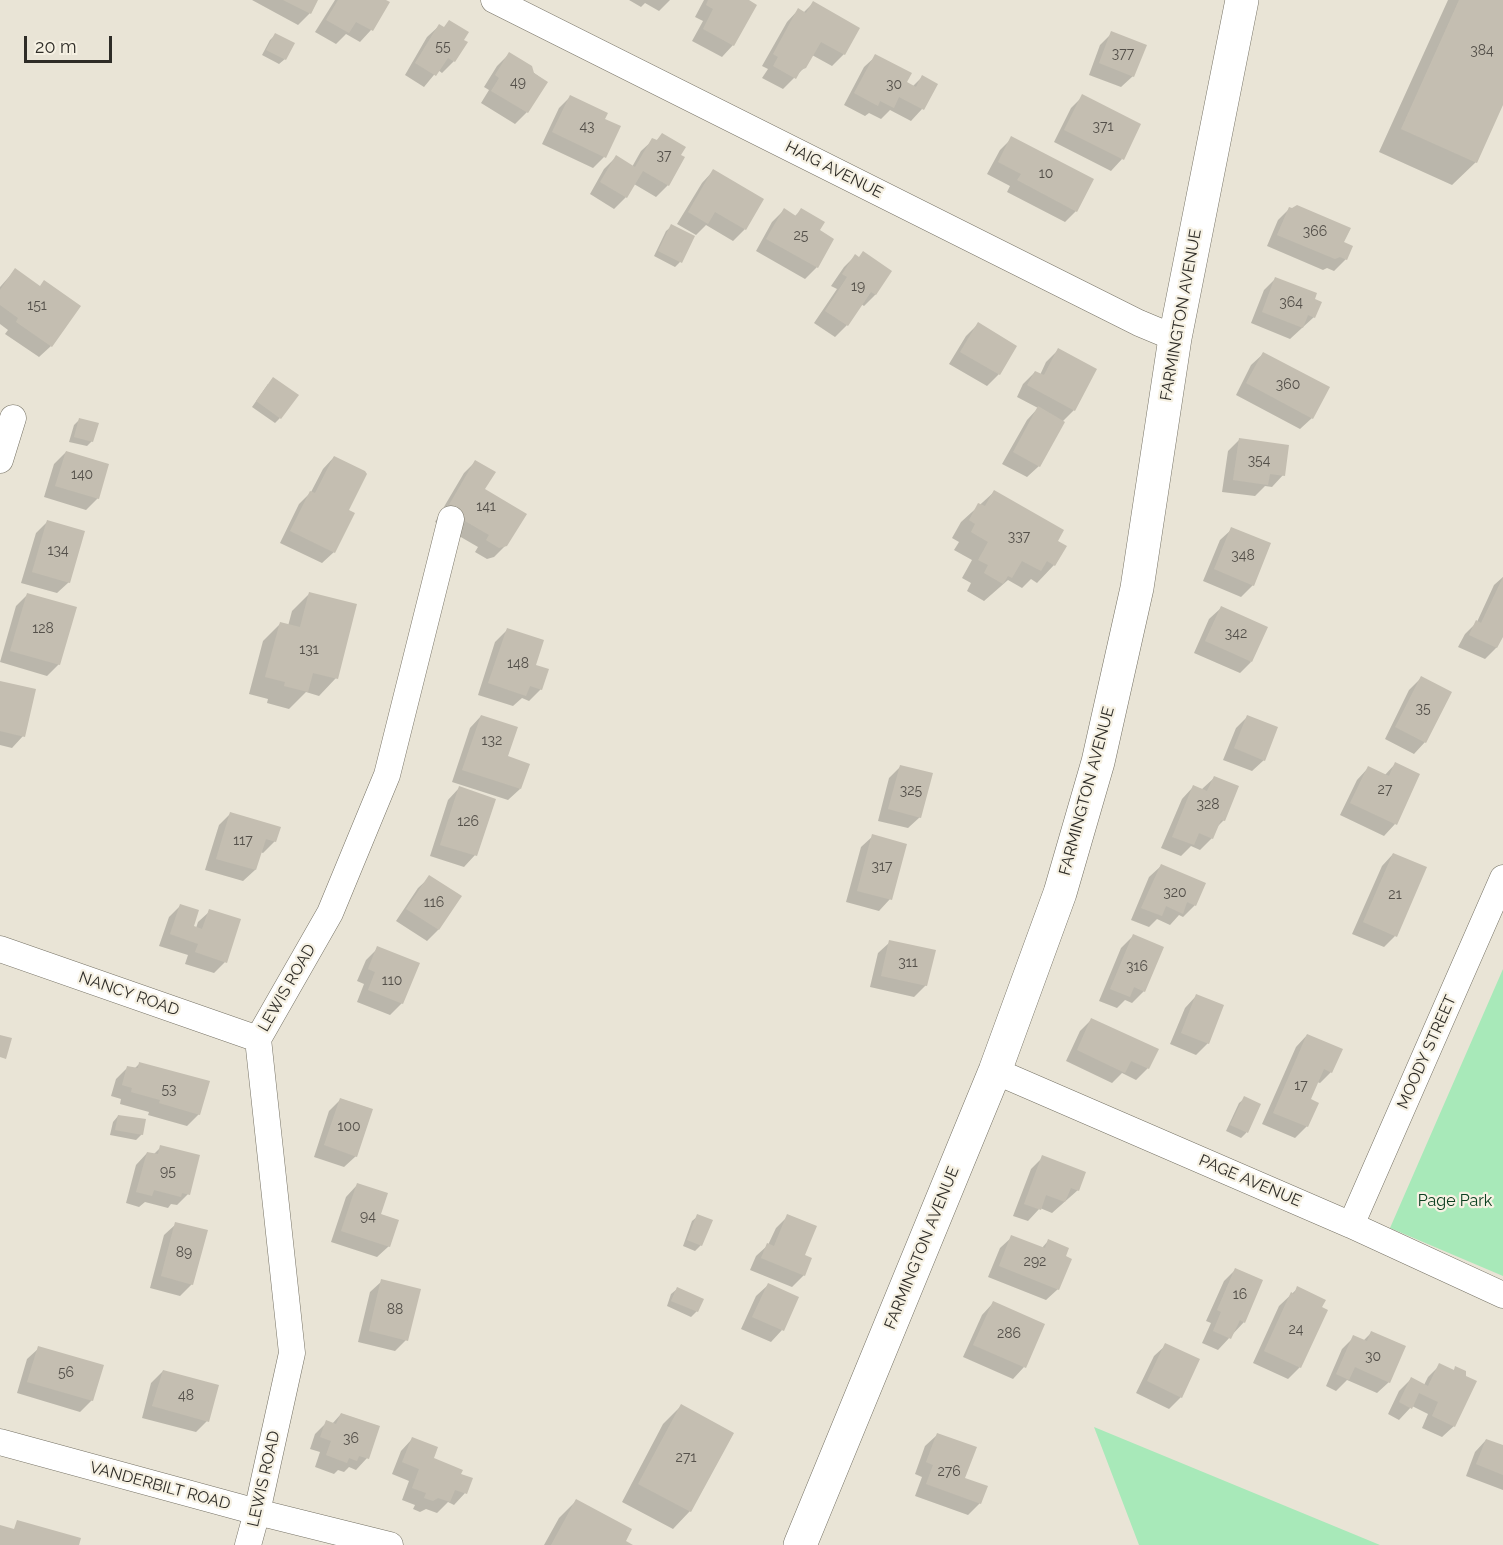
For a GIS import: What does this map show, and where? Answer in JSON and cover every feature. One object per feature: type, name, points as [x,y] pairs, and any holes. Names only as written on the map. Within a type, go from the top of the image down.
[{"type":"highway","name":"FARMINGTON AVENUE","points":[[800,1545],[995,1071],[1060,893],[1098,762],[1137,588],[1175,338],[1242,0]]},
{"type":"street","name":"HAIG AVENUE","points":[[494,0],[1140,323],[1175,338]]},
{"type":"street","points":[[0,460],[13,418]]},
{"type":"street","name":"LEWIS ROAD","points":[[248,1545],[292,1353],[258,1039],[330,913],[387,775],[451,519]]},
{"type":"street","name":"MOODY STREET","points":[[1352,1225],[1503,878]]},
{"type":"street","name":"NANCY ROAD","points":[[0,950],[258,1039]]},
{"type":"street","name":"PAGE AVENUE","points":[[995,1071],[1352,1225],[1503,1295]]},
{"type":"street","name":"VANDERBILT ROAD","points":[[0,1442],[257,1512],[390,1545]]},
{"type":"green space","name":"Page Park","points":[[1503,969],[1503,1276],[1390,1228]]},
{"type":"green space","points":[[1094,1427],[1380,1545],[1139,1545]]},
{"type":"building","points":[[283,0],[318,0],[311,14]]},
{"type":"building","points":[[338,0],[386,0],[390,2],[373,31],[356,22],[349,33],[326,20]]},
{"type":"building","points":[[708,0],[749,0],[757,5],[734,46],[703,29],[713,9],[706,5]]},
{"type":"building","points":[[1459,0],[1503,0],[1503,105],[1477,163],[1401,129]]},
{"type":"building","points":[[813,1],[860,28],[845,55],[821,42],[806,68],[801,70],[796,79],[773,66],[778,57],[773,54],[798,8],[806,13]]},
{"type":"building","points":[[449,20],[469,32],[464,40],[468,42],[455,62],[448,58],[436,76],[415,63],[439,24],[444,27]]},
{"type":"building","points":[[1111,31],[1147,45],[1134,77],[1099,63]]},
{"type":"building","points":[[275,33],[295,43],[286,60],[266,50]]},
{"type":"building","points":[[509,52],[532,66],[534,73],[548,82],[528,113],[491,91],[499,78],[495,75]]},
{"type":"building","points":[[875,54],[912,73],[907,82],[916,87],[922,75],[938,84],[924,110],[899,97],[894,108],[880,101],[878,106],[854,93]]},
{"type":"building","points":[[1082,94],[1141,124],[1124,160],[1064,130]]},
{"type":"building","points":[[570,95],[608,113],[605,119],[621,126],[606,158],[552,132]]},
{"type":"building","points":[[662,133],[686,147],[681,155],[685,157],[669,186],[643,171],[627,198],[600,182],[616,155],[635,167],[652,138],[657,140]]},
{"type":"building","points":[[1011,136],[1094,179],[1077,212],[1017,180],[1021,174],[998,162]]},
{"type":"building","points":[[713,169],[764,199],[746,230],[715,212],[708,224],[688,212]]},
{"type":"building","points":[[1297,205],[1351,228],[1344,242],[1353,246],[1347,260],[1340,257],[1335,259],[1277,235],[1289,207]]},
{"type":"building","points":[[784,208],[796,216],[801,208],[825,222],[820,230],[834,239],[818,268],[766,239]]},
{"type":"building","points":[[671,224],[695,236],[682,263],[658,251]]},
{"type":"building","points":[[863,251],[892,271],[876,295],[871,292],[848,326],[825,311],[847,277],[842,274],[855,254],[859,257]]},
{"type":"building","points":[[15,268],[40,286],[44,280],[81,306],[52,347],[16,322],[18,318],[0,305],[0,290]]},
{"type":"building","points":[[1275,277],[1317,293],[1315,299],[1322,302],[1315,318],[1308,315],[1303,328],[1262,312]]},
{"type":"building","points":[[978,322],[1017,346],[1000,375],[960,352]]},
{"type":"building","points":[[1058,348],[1097,369],[1075,411],[1027,385],[1035,371],[1044,375]]},
{"type":"building","points":[[1263,352],[1330,387],[1313,419],[1246,383]]},
{"type":"building","points":[[273,377],[299,395],[281,419],[256,401]]},
{"type":"building","points":[[1038,406],[1065,422],[1040,467],[1013,452]]},
{"type":"building","points":[[79,418],[99,423],[93,442],[74,437]]},
{"type":"building","points":[[1239,438],[1289,445],[1285,476],[1270,474],[1268,485],[1233,480]]},
{"type":"building","points":[[66,451],[109,464],[99,499],[55,486]]},
{"type":"building","points":[[334,456],[367,474],[349,510],[355,513],[335,553],[290,531],[310,491],[315,493]]},
{"type":"building","points":[[475,460],[496,472],[485,489],[527,514],[507,546],[499,548],[486,540],[489,535],[446,510]]},
{"type":"building","points":[[994,490],[1064,530],[1058,541],[1067,546],[1055,566],[1047,561],[1041,571],[1022,561],[1012,578],[1008,576],[1003,584],[984,573],[988,565],[978,560],[988,542],[971,532],[975,524],[969,520],[978,503],[985,506]]},
{"type":"building","points":[[47,520],[85,531],[70,583],[32,572]]},
{"type":"building","points":[[1231,527],[1271,543],[1254,586],[1214,569]]},
{"type":"building","points":[[1503,577],[1503,637],[1497,648],[1469,635],[1476,620],[1481,623]]},
{"type":"building","points":[[309,592],[357,604],[338,679],[313,673],[308,692],[284,686],[285,682],[265,677],[280,622],[300,627]]},
{"type":"building","points":[[27,593],[77,607],[60,665],[10,651]]},
{"type":"building","points":[[1221,606],[1268,627],[1252,662],[1205,641]]},
{"type":"building","points":[[507,628],[544,640],[536,665],[549,669],[542,690],[530,686],[526,696],[488,683]]},
{"type":"building","points":[[1421,676],[1452,692],[1426,743],[1395,727]]},
{"type":"building","points":[[0,681],[36,689],[25,737],[0,731]]},
{"type":"building","points":[[481,715],[518,727],[508,756],[530,764],[521,789],[462,770]]},
{"type":"building","points":[[1247,715],[1278,727],[1265,761],[1234,748]]},
{"type":"building","points":[[1395,762],[1420,774],[1397,825],[1350,803],[1368,766],[1389,776]]},
{"type":"building","points":[[900,765],[933,773],[921,818],[888,809]]},
{"type":"building","points":[[1214,776],[1239,786],[1225,821],[1221,820],[1213,839],[1199,833],[1194,845],[1172,837],[1193,785],[1207,791]]},
{"type":"building","points":[[459,786],[496,799],[477,856],[440,845]]},
{"type":"building","points":[[230,812],[281,827],[276,842],[266,839],[256,870],[216,859]]},
{"type":"building","points":[[872,834],[907,844],[892,900],[857,891]]},
{"type":"building","points":[[1393,853],[1427,867],[1397,937],[1363,922]]},
{"type":"building","points":[[1161,864],[1206,883],[1196,906],[1187,902],[1183,914],[1166,906],[1162,916],[1141,908]]},
{"type":"building","points":[[429,875],[462,896],[439,930],[406,909]]},
{"type":"building","points":[[180,904],[199,910],[194,926],[202,929],[209,909],[241,919],[227,963],[195,952],[198,944],[170,934]]},
{"type":"building","points":[[1133,934],[1164,947],[1145,992],[1134,987],[1130,997],[1110,989]]},
{"type":"building","points":[[889,940],[936,950],[927,986],[881,976]]},
{"type":"building","points":[[377,946],[420,963],[403,1004],[368,990],[375,972],[368,969]]},
{"type":"building","points":[[1196,994],[1224,1005],[1209,1044],[1181,1033]]},
{"type":"building","points":[[1091,1018],[1159,1049],[1149,1069],[1131,1061],[1125,1073],[1077,1050]]},
{"type":"building","points":[[1307,1034],[1343,1049],[1332,1073],[1324,1069],[1311,1099],[1319,1103],[1308,1127],[1273,1113]]},
{"type":"building","points":[[0,1035],[12,1038],[6,1059],[0,1057]]},
{"type":"building","points":[[139,1062],[210,1081],[200,1115],[159,1103],[160,1100],[131,1092],[132,1088],[122,1085],[127,1066],[138,1068]]},
{"type":"building","points":[[1244,1096],[1261,1104],[1248,1133],[1230,1125]]},
{"type":"building","points":[[340,1098],[373,1109],[357,1157],[324,1145]]},
{"type":"building","points":[[118,1115],[146,1119],[143,1135],[115,1130]]},
{"type":"building","points":[[160,1145],[200,1155],[190,1195],[182,1193],[181,1197],[154,1190],[152,1196],[136,1192],[147,1152],[158,1154]]},
{"type":"building","points":[[1042,1155],[1086,1172],[1079,1191],[1071,1188],[1065,1202],[1046,1195],[1041,1210],[1024,1204]]},
{"type":"building","points":[[357,1183],[388,1193],[381,1214],[399,1220],[390,1247],[341,1231]]},
{"type":"building","points":[[697,1214],[713,1220],[702,1246],[687,1240]]},
{"type":"building","points":[[787,1214],[817,1226],[805,1255],[812,1258],[805,1276],[761,1258],[767,1243],[774,1246]]},
{"type":"building","points":[[175,1222],[208,1230],[193,1285],[161,1276]]},
{"type":"building","points":[[1011,1235],[1045,1248],[1048,1239],[1069,1248],[1066,1256],[1072,1259],[1059,1290],[999,1266]]},
{"type":"building","points":[[1235,1268],[1263,1280],[1245,1323],[1240,1320],[1231,1339],[1213,1331],[1221,1312],[1217,1310]]},
{"type":"building","points":[[381,1279],[421,1289],[408,1341],[369,1331]]},
{"type":"building","points":[[768,1283],[799,1297],[784,1331],[752,1317]]},
{"type":"building","points":[[1297,1286],[1326,1300],[1322,1307],[1328,1310],[1301,1368],[1264,1351],[1291,1292],[1294,1294]]},
{"type":"building","points":[[677,1287],[704,1299],[698,1312],[671,1301]]},
{"type":"building","points":[[993,1301],[1045,1324],[1026,1368],[973,1345]]},
{"type":"building","points":[[1371,1331],[1406,1346],[1390,1383],[1355,1367],[1349,1380],[1336,1374],[1353,1335],[1367,1341]]},
{"type":"building","points":[[1165,1343],[1200,1359],[1182,1398],[1147,1381]]},
{"type":"building","points":[[38,1346],[104,1365],[93,1401],[27,1382]]},
{"type":"building","points":[[1439,1363],[1454,1370],[1455,1366],[1466,1371],[1466,1376],[1477,1381],[1455,1427],[1432,1416],[1438,1402],[1419,1393],[1412,1409],[1399,1402],[1411,1377],[1428,1386]]},
{"type":"building","points":[[163,1370],[219,1385],[209,1422],[152,1406]]},
{"type":"building","points":[[681,1404],[734,1433],[691,1512],[638,1484]]},
{"type":"building","points":[[341,1413],[380,1426],[369,1459],[359,1456],[357,1461],[349,1458],[347,1463],[326,1455],[331,1441],[320,1437],[326,1420],[336,1424]]},
{"type":"building","points":[[937,1433],[977,1447],[965,1478],[988,1486],[981,1504],[926,1484],[933,1465],[926,1462]]},
{"type":"building","points":[[412,1437],[438,1447],[434,1458],[463,1470],[461,1474],[473,1478],[467,1494],[455,1490],[450,1502],[438,1498],[433,1501],[424,1498],[426,1493],[412,1488],[419,1469],[402,1462]]},
{"type":"building","points":[[1486,1439],[1503,1445],[1503,1475],[1476,1464]]},
{"type":"building","points":[[576,1499],[632,1529],[626,1541],[633,1545],[551,1545]]},
{"type":"building","points":[[17,1520],[81,1538],[79,1545],[0,1545],[0,1525],[14,1529]]}]
